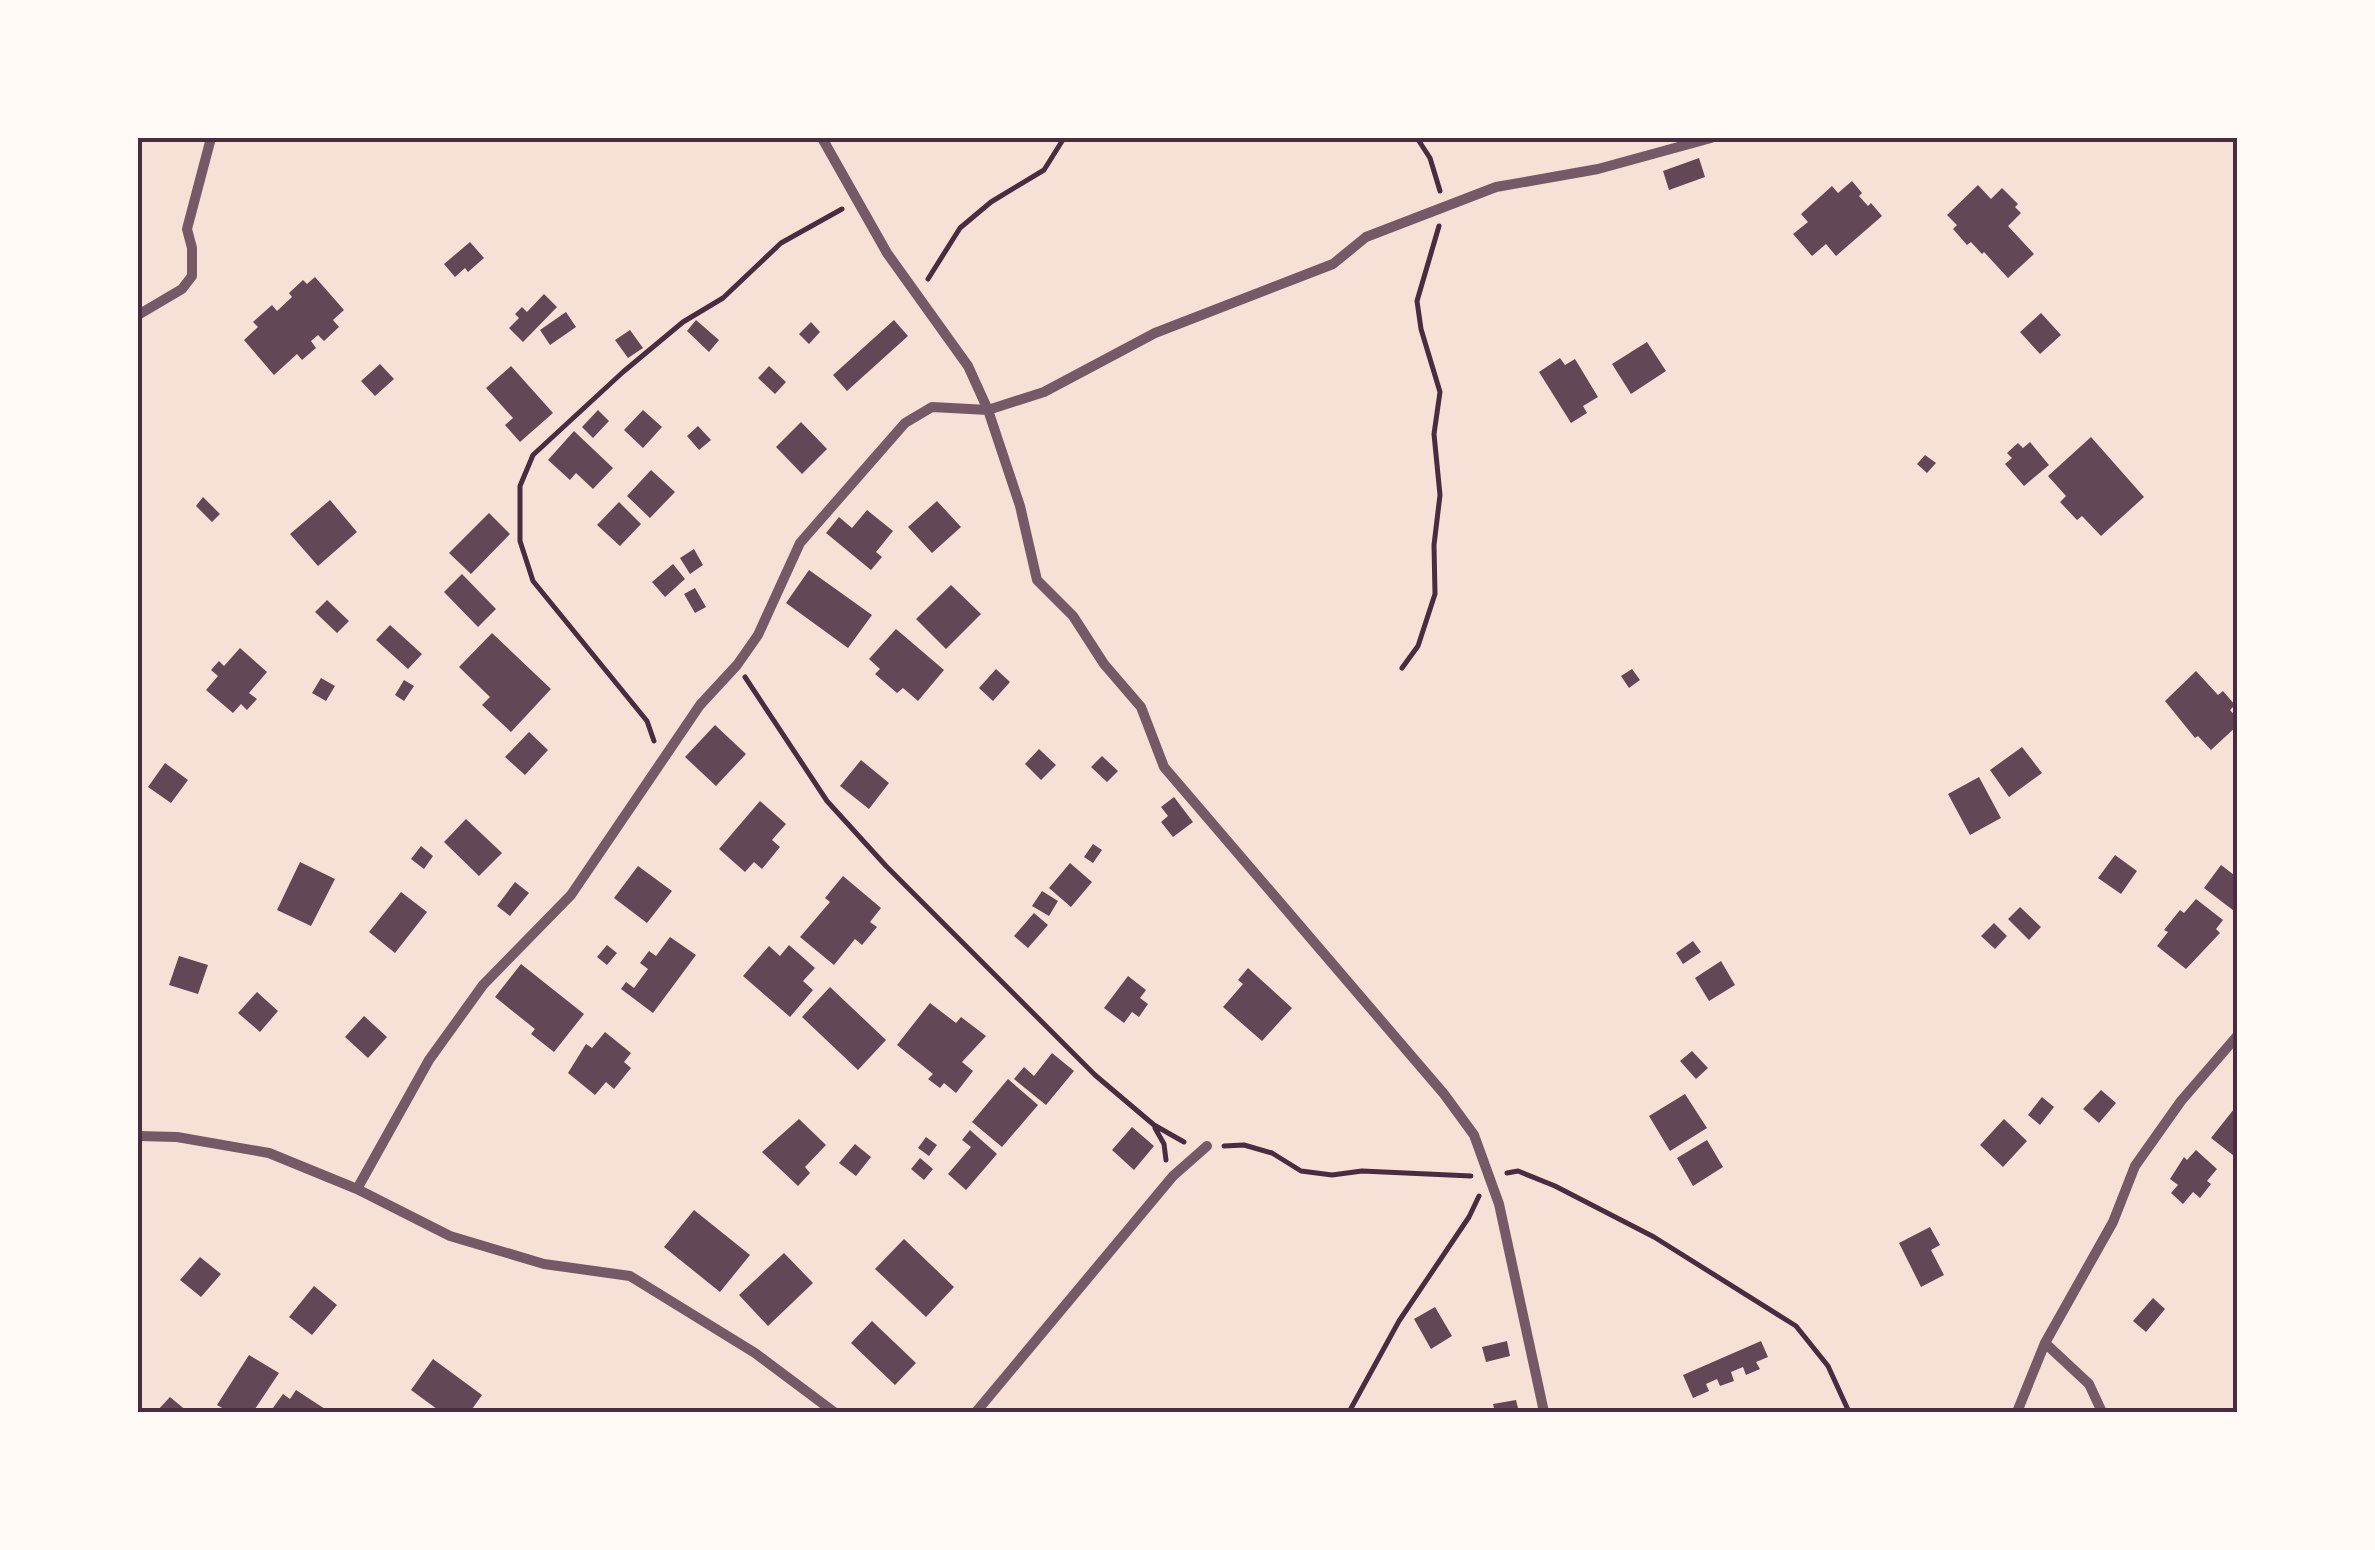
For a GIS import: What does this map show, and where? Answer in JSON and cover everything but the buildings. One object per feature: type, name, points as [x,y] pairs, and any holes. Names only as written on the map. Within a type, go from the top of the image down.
[{"type":"street","points":[[138,314],[182,290],[192,276],[187,229],[211,138]]},
{"type":"street","points":[[822,138],[887,254],[968,366],[988,410],[1020,506],[1037,580],[1072,616],[1104,664],[1142,707],[1164,767],[1444,1094],[1474,1135],[1499,1204],[1517,1275],[1544,1412]]},
{"type":"street","points":[[357,1189],[429,1060],[483,985],[571,895],[700,704],[737,664],[766,620],[800,543],[906,423],[932,408],[988,410],[1044,392],[1155,333],[1333,264],[1366,237],[1496,187],[1598,168],[1712,138]]},
{"type":"street","points":[[2017,1412],[2045,1343],[2113,1222],[2135,1166],[2181,1100],[2238,1035]]},
{"type":"street","points":[[138,1136],[177,1137],[269,1153],[479,1246],[544,1264],[630,1276],[755,1353],[834,1412]]},
{"type":"street","points":[[976,1412],[1173,1176],[1207,1146]]},
{"type":"street","points":[[2045,1343],[2088,1384],[2102,1412]]},
{"type":"path","points":[[918,294],[960,228],[991,202],[1044,170],[1064,138]]},
{"type":"path","points":[[1402,668],[1418,646],[1434,594],[1440,495],[1434,434],[1440,392],[1417,301],[1441,221],[1440,188],[1430,158],[1417,138]]},
{"type":"path","points":[[661,762],[646,721],[534,581],[520,541],[520,486],[533,455],[623,372],[683,322],[723,298],[781,242],[856,201]]},
{"type":"path","points":[[737,664],[828,801],[886,866],[1154,1125],[1189,1146],[1244,1145],[1272,1153],[1301,1170],[1332,1175],[1362,1171],[1489,1176],[1518,1171],[1555,1186],[1654,1237],[1796,1326],[1828,1366],[1849,1412]]},
{"type":"path","points":[[1349,1412],[1399,1321],[1469,1217],[1489,1176]]}]
